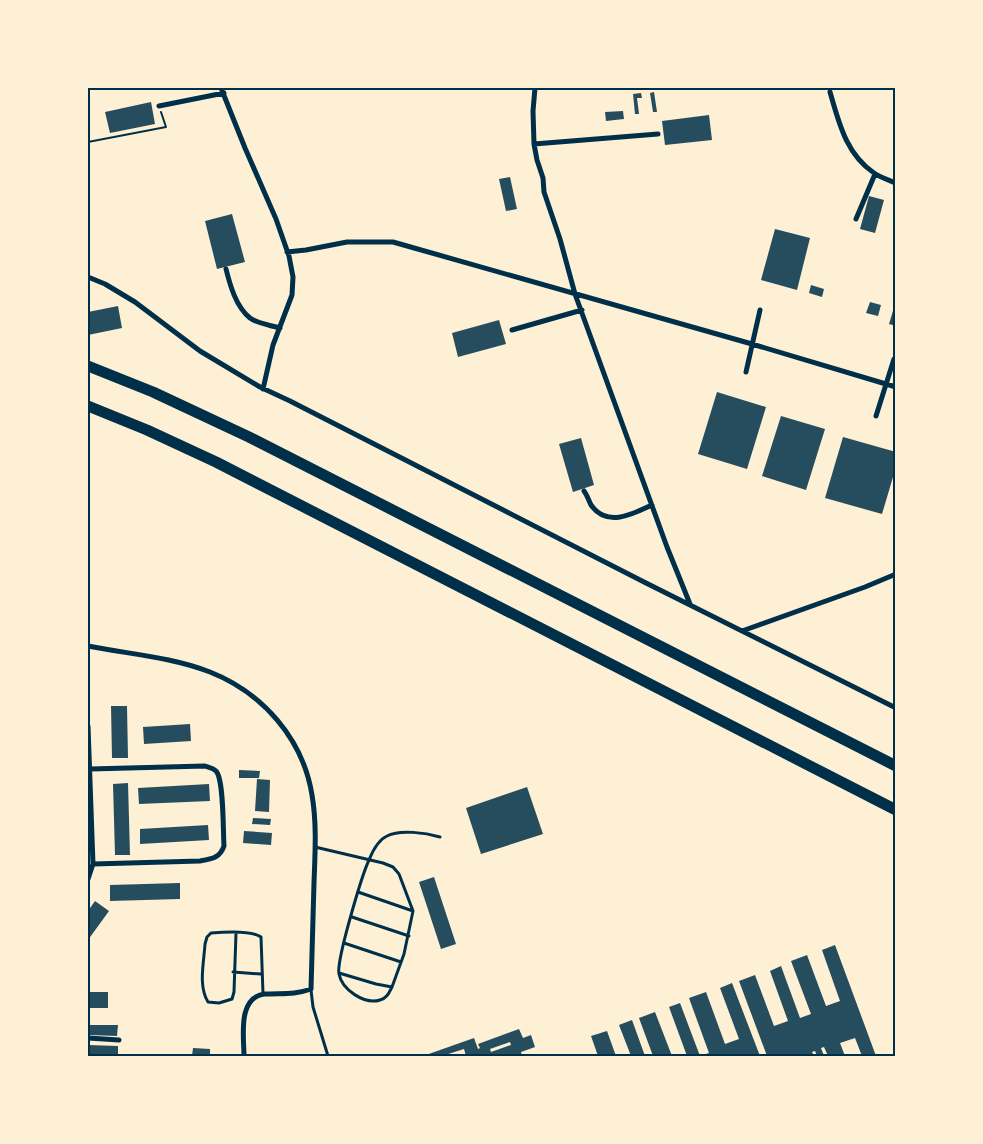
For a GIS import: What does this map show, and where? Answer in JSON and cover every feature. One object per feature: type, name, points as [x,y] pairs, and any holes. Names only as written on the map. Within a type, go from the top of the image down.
[{"type":"highway","points":[[88,366],[153,392],[232,428],[896,766]]},
{"type":"highway","points":[[88,406],[216,462],[896,810]]},
{"type":"street","points":[[535,88],[533,111],[534,144],[543,178],[544,192],[560,239],[575,294],[690,605]]},
{"type":"street","points":[[159,106],[223,90],[245,148],[276,219],[293,277],[292,296],[274,345],[263,389]]},
{"type":"street","points":[[830,92],[845,139],[853,152],[875,174],[895,182]]},
{"type":"street","points":[[534,144],[658,134]]},
{"type":"street","points":[[856,219],[875,174]]},
{"type":"street","points":[[287,252],[347,242],[393,242],[896,387]]},
{"type":"street","points":[[226,269],[239,305],[250,318],[280,328]]},
{"type":"street","points":[[88,277],[135,302],[200,351],[263,389],[896,708]]},
{"type":"street","points":[[512,330],[582,310]]},
{"type":"street","points":[[746,372],[760,310]]},
{"type":"street","points":[[876,416],[894,359]]},
{"type":"street","points":[[584,491],[592,506],[608,517],[620,518],[652,505]]},
{"type":"street","points":[[742,631],[896,574]]},
{"type":"street","points":[[88,646],[178,663],[210,672],[242,688],[273,714],[290,736],[302,760],[312,795],[315,846],[311,989],[300,993],[263,994],[249,1002],[244,1011],[244,1056]]},
{"type":"street","points":[[88,726],[90,823],[93,864],[88,879]]},
{"type":"street","points":[[90,769],[205,766],[212,768],[217,772],[221,782],[224,846],[221,853],[214,858],[200,861],[93,864]]},
{"type":"street","points":[[88,1038],[120,1040]]},
{"type":"lane","points":[[315,846],[368,860],[383,863],[393,868],[399,874],[413,911],[409,936],[392,986],[386,997],[374,1001],[361,998],[347,990],[338,973],[344,943],[368,860],[378,842],[388,835],[426,833],[440,837]]},
{"type":"lane","points":[[358,892],[413,911]]},
{"type":"lane","points":[[352,917],[409,936]]},
{"type":"lane","points":[[236,933],[233,972],[234,992],[232,999],[219,1003],[208,1002],[203,988],[205,944],[211,933],[236,933],[253,934],[261,937],[263,994]]},
{"type":"lane","points":[[344,943],[401,962]]},
{"type":"lane","points":[[233,972],[262,974]]},
{"type":"lane","points":[[338,973],[376,984],[392,986]]},
{"type":"lane","points":[[311,989],[313,1007],[328,1056]]},
{"type":"path","points":[[88,142],[166,127],[159,106]]},
{"type":"building","points":[[654,92],[657,112],[653,112],[650,93]]},
{"type":"building","points":[[641,93],[642,98],[637,98],[639,114],[635,114],[633,94]]},
{"type":"building","points":[[151,102],[155,124],[110,133],[105,112]]},
{"type":"building","points":[[623,111],[624,119],[606,121],[605,112]]},
{"type":"building","points":[[709,115],[712,140],[665,145],[662,121]]},
{"type":"building","points":[[510,177],[517,209],[506,211],[499,179]]},
{"type":"building","points":[[869,196],[884,200],[875,233],[860,229]]},
{"type":"building","points":[[232,214],[245,262],[217,269],[205,221]]},
{"type":"building","points":[[775,229],[810,238],[797,290],[761,280]]},
{"type":"building","points":[[811,285],[824,289],[822,297],[809,293]]},
{"type":"building","points":[[870,302],[881,305],[878,316],[866,313]]},
{"type":"building","points":[[896,304],[896,326],[889,324]]},
{"type":"building","points":[[118,306],[122,328],[88,335],[88,312]]},
{"type":"building","points":[[499,320],[506,344],[458,357],[452,333]]},
{"type":"building","points":[[717,392],[766,407],[747,469],[698,454]]},
{"type":"building","points":[[781,416],[825,429],[806,490],[762,476]]},
{"type":"building","points":[[843,437],[896,452],[896,467],[882,514],[825,498]]},
{"type":"building","points":[[581,438],[594,485],[573,492],[559,444]]},
{"type":"building","points":[[111,706],[127,706],[128,758],[112,758]]},
{"type":"building","points":[[190,724],[191,741],[144,744],[143,727]]},
{"type":"building","points":[[239,770],[260,771],[259,778],[239,778]]},
{"type":"building","points":[[257,779],[270,780],[269,812],[255,811]]},
{"type":"building","points":[[128,783],[130,855],[115,855],[113,784]]},
{"type":"building","points":[[209,784],[210,801],[139,804],[138,788]]},
{"type":"building","points":[[527,787],[543,834],[481,854],[466,808]]},
{"type":"building","points":[[253,818],[271,819],[270,825],[252,824]]},
{"type":"building","points":[[208,825],[209,840],[140,844],[140,829]]},
{"type":"building","points":[[244,831],[272,833],[271,845],[243,843]]},
{"type":"building","points":[[434,877],[456,944],[441,949],[419,882]]},
{"type":"building","points":[[180,883],[180,899],[110,901],[110,885]]},
{"type":"building","points":[[95,901],[109,911],[88,940],[88,911]]},
{"type":"building","points":[[835,945],[876,1056],[862,1056],[855,1038],[840,1043],[845,1056],[828,1056],[824,1047],[821,1048],[824,1056],[817,1056],[815,1051],[812,1052],[814,1056],[767,1056],[739,981],[755,975],[774,1026],[788,1021],[770,971],[781,966],[800,1018],[811,1014],[791,961],[807,955],[826,1006],[840,1001],[822,950]]},
{"type":"building","points":[[732,983],[760,1056],[700,1056],[709,1053],[689,998],[706,992],[725,1044],[739,1039],[720,988]]},
{"type":"building","points":[[88,992],[108,992],[108,1008],[88,1008]]},
{"type":"building","points":[[680,1003],[700,1056],[687,1056],[669,1007]]},
{"type":"building","points":[[655,1012],[672,1056],[653,1056],[639,1018]]},
{"type":"building","points":[[632,1020],[645,1056],[631,1056],[619,1025]]},
{"type":"building","points":[[88,1025],[118,1025],[117,1036],[88,1035]]},
{"type":"building","points":[[519,1029],[523,1038],[531,1035],[535,1047],[521,1052],[522,1056],[466,1056],[464,1049],[442,1056],[423,1056],[474,1038],[478,1049],[480,1048],[478,1044]],"holes":[[[510,1042],[511,1045],[491,1052],[490,1049]]]},
{"type":"building","points":[[607,1031],[616,1056],[598,1056],[591,1036]]},
{"type":"building","points":[[88,1045],[118,1046],[118,1055],[88,1055]]},
{"type":"building","points":[[193,1048],[210,1049],[210,1056],[192,1056]]},
{"type":"building","points":[[142,1054],[180,1055],[180,1056],[142,1056]]}]
